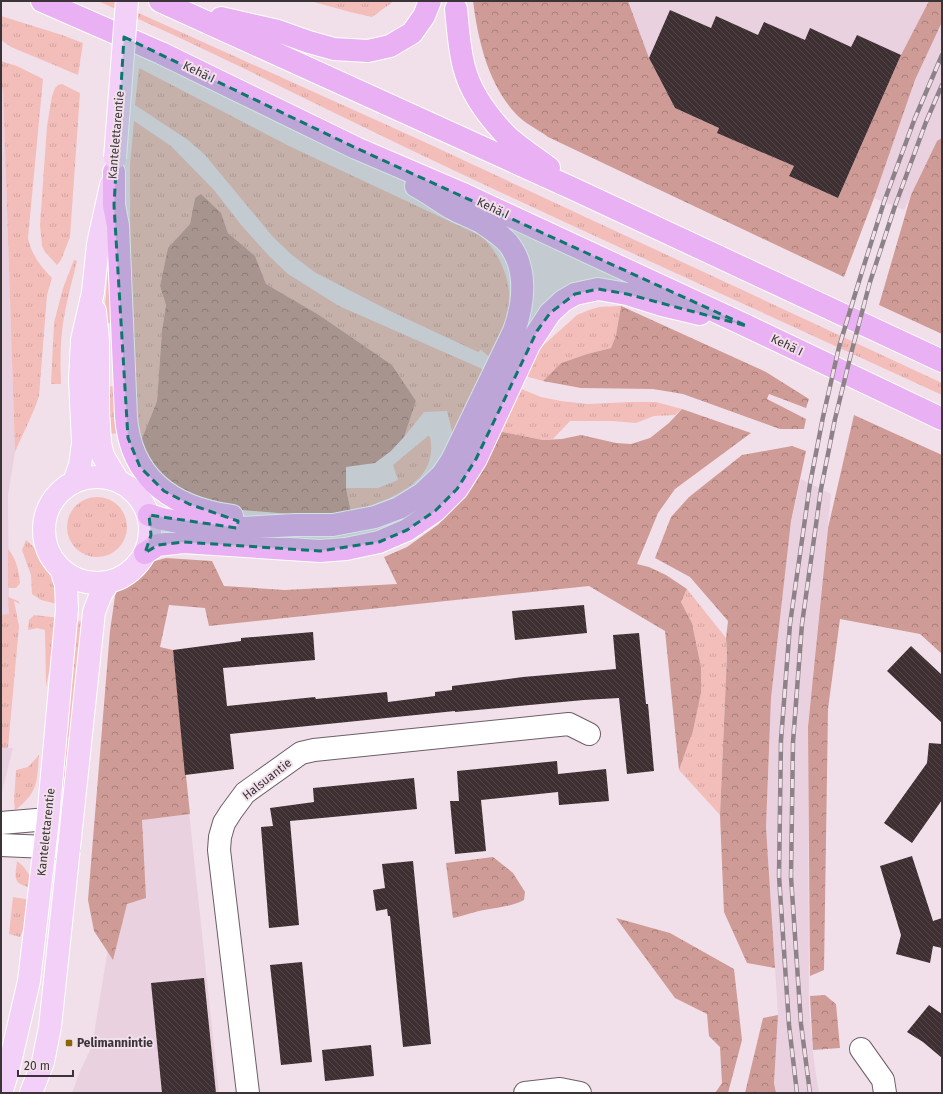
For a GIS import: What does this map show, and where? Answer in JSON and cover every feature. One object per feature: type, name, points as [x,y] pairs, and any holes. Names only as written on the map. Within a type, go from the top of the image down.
[{"type":"highway","name":"Kehä I","points":[[42,1],[161,54],[356,148],[461,193],[747,326],[942,419]]},
{"type":"highway","points":[[169,5],[278,31],[309,42],[334,48],[368,51],[390,46],[412,33],[424,16],[430,1]]},
{"type":"highway","points":[[169,5],[576,190],[942,361]]},
{"type":"highway","points":[[456,5],[464,67],[471,86],[491,118],[506,135],[576,190]]},
{"type":"highway","points":[[149,515],[162,519],[183,522],[241,528],[295,525],[333,525],[375,517],[399,508],[422,494],[442,475],[452,460],[506,348],[520,313],[522,275],[518,261],[507,242],[494,231],[479,221],[454,209],[356,148]]},
{"type":"highway","points":[[114,165],[114,205],[118,226],[127,426],[128,438],[136,458],[145,473],[172,497],[189,504],[229,516],[295,525]]},
{"type":"highway","points":[[145,554],[158,545],[183,542],[289,550],[346,549],[379,542],[407,530],[435,511],[457,490],[476,459],[537,331],[550,313],[563,301],[576,294],[598,289],[627,294],[662,305],[747,326]]},
{"type":"main road","name":"Kantelettarentie","points":[[74,482],[80,464],[83,443],[80,380],[82,340],[93,292],[98,244],[114,165],[127,1]]},
{"type":"main road","name":"Kantelettarentie","points":[[93,292],[98,340],[98,410],[100,444],[103,456],[118,481]]},
{"type":"main road","points":[[96,476],[107,477],[118,481],[129,486],[137,494],[149,515],[151,535],[145,554],[131,572],[120,578],[109,582],[83,582],[72,577],[61,569],[48,552],[45,542],[45,516],[57,494],[74,482],[96,476]]},
{"type":"main road","name":"Kantelettarentie","points":[[1,1093],[8,1071],[29,981],[48,820],[67,609],[66,585],[61,569]]},
{"type":"main road","name":"Kantelettarentie","points":[[31,1093],[43,1062],[50,1027],[94,612],[101,594],[109,582]]},
{"type":"street","name":"Halsuantie","points":[[248,1093],[220,850],[220,837],[224,824],[245,793],[301,752],[570,724],[589,734]]},
{"type":"street","points":[[1,823],[71,820]]},
{"type":"street","points":[[1,845],[69,848]]},
{"type":"street","points":[[861,1049],[883,1080],[885,1093]]},
{"type":"street","points":[[525,1093],[560,1089],[580,1093]]},
{"type":"highlighted area","points":[[124,37],[356,148],[747,326],[627,294],[598,289],[575,294],[550,313],[537,331],[476,459],[457,489],[435,511],[407,530],[379,542],[320,551],[183,542],[158,545],[145,553],[151,535],[149,515],[237,528],[238,521],[189,504],[164,491],[140,467],[128,438],[114,205]]},
{"type":"shaded area","points":[[628,1],[929,1],[901,55],[838,198],[789,176],[717,133],[719,128],[675,108],[649,58]]},
{"type":"shaded area","points":[[942,22],[942,138],[937,141],[904,210],[874,198],[915,80]]},
{"type":"shaded area","points":[[1,88],[3,89],[15,452],[8,495],[9,599],[17,614],[1,616]]},
{"type":"shaded area","points":[[801,479],[831,494],[808,727],[809,1006],[814,1061],[819,1093],[776,1093],[774,1083],[778,1015],[766,827],[771,698],[791,521]]},
{"type":"shaded area","points":[[1,748],[13,748],[1,796]]},
{"type":"shaded area","points":[[188,802],[219,1093],[72,1093],[80,1071],[92,1046],[131,808]]},
{"type":"green space","points":[[98,1],[112,1],[418,139],[942,383],[942,395],[477,181],[216,55]]},
{"type":"green space","points":[[310,1],[394,1],[372,17]]},
{"type":"green space","points":[[473,1],[628,1],[649,58],[675,108],[719,128],[718,133],[794,166],[789,176],[838,198],[901,55],[929,1],[942,1],[942,22],[915,80],[874,198],[844,277],[548,137],[523,120],[506,102],[491,75],[481,46]]},
{"type":"green space","points":[[1,16],[83,43],[78,75],[11,47],[1,40]]},
{"type":"green space","points":[[1,61],[17,66],[43,79],[28,238],[31,249],[37,260],[52,278],[47,295],[39,396],[15,452],[3,89],[1,88]]},
{"type":"green space","points":[[139,68],[289,146],[481,236],[495,252],[505,272],[509,294],[507,321],[492,359],[481,350],[478,352],[390,311],[316,273],[292,255],[273,237],[205,155],[188,140],[135,105]]},
{"type":"green space","points":[[62,84],[80,93],[70,237],[61,260],[57,265],[45,252],[42,246],[40,225],[47,126],[52,96],[55,88]]},
{"type":"green space","points":[[134,121],[171,146],[214,190],[242,226],[269,256],[288,274],[339,306],[487,371],[454,439],[447,411],[424,412],[404,437],[416,401],[392,365],[319,315],[266,284],[255,256],[228,233],[221,213],[195,198],[190,224],[168,249],[160,286],[166,305],[162,331],[157,401],[141,441],[131,387],[130,165]]},
{"type":"green space","points":[[942,138],[942,334],[879,305],[911,195],[937,141]]},
{"type":"green space","points":[[201,194],[221,213],[228,233],[255,256],[266,284],[319,315],[392,365],[416,401],[404,437],[391,451],[375,463],[346,467],[346,488],[351,512],[315,516],[242,510],[208,503],[169,484],[150,462],[141,441],[157,401],[162,331],[166,305],[160,286],[168,248],[190,224],[195,198]]},
{"type":"green space","points":[[74,260],[77,261],[63,321],[61,339],[61,384],[51,384],[54,323],[63,288]]},
{"type":"green space","points":[[109,266],[113,323],[104,323],[108,268]]},
{"type":"green space","points":[[621,306],[616,335],[611,348],[561,363],[543,381],[525,376],[538,350],[577,315],[599,307]]},
{"type":"green space","points":[[621,306],[766,372],[809,399],[806,408],[769,394],[767,399],[806,419],[804,429],[780,429],[683,394],[653,389],[581,388],[543,381],[561,363],[611,348],[616,335]]},
{"type":"green space","points":[[115,386],[120,434],[107,433],[105,387]]},
{"type":"green space","points":[[519,388],[541,397],[561,401],[588,404],[656,402],[682,409],[675,415],[654,416],[636,423],[612,421],[570,421],[553,439],[543,440],[498,431]]},
{"type":"green space","points":[[682,409],[751,433],[675,489],[658,513],[637,564],[649,567],[666,575],[687,589],[681,602],[692,623],[701,667],[701,693],[693,731],[679,770],[665,631],[589,586],[209,626],[205,608],[169,605],[160,647],[173,650],[190,814],[142,820],[146,898],[127,904],[113,960],[94,931],[88,900],[110,631],[115,596],[120,586],[142,573],[151,562],[166,558],[212,561],[224,586],[285,590],[397,584],[384,557],[407,547],[439,524],[467,491],[498,431],[543,440],[562,439],[581,435],[616,443],[631,444],[650,438],[669,423]]},
{"type":"green space","points":[[854,415],[942,455],[942,654],[920,634],[840,619],[828,709],[824,970],[810,976],[808,727],[828,528]]},
{"type":"green space","points":[[428,436],[430,437],[431,453],[427,467],[419,478],[394,496],[351,512],[346,488],[378,488],[398,480],[393,465]]},
{"type":"green space","points":[[792,446],[806,451],[791,521],[771,698],[766,827],[775,968],[747,963],[724,912],[720,815],[727,654],[726,638],[728,621],[690,577],[655,558],[671,517],[689,497],[742,455]]},
{"type":"green space","points":[[97,497],[109,499],[122,510],[125,515],[127,527],[125,539],[114,552],[109,555],[97,557],[85,555],[72,544],[69,539],[67,527],[69,515],[80,502],[85,499]]},
{"type":"green space","points":[[26,540],[36,549],[47,567],[55,576],[57,604],[41,600],[32,594],[31,575],[22,550]]},
{"type":"green space","points":[[8,549],[17,565],[19,574],[20,583],[16,588],[8,588]]},
{"type":"green space","points":[[687,589],[726,638],[727,654],[720,815],[679,770],[693,731],[701,693],[701,667],[692,623],[681,602]]},
{"type":"green space","points":[[8,597],[18,601],[20,604],[14,601],[19,626],[8,748],[1,748],[1,615],[9,614]]},
{"type":"green space","points":[[34,615],[60,618],[46,687],[45,630],[37,628],[28,630],[29,620]]},
{"type":"green space","points":[[80,621],[82,626],[66,786],[63,788],[57,788],[75,624]]},
{"type":"green space","points":[[39,755],[38,773],[35,786],[23,804],[15,810],[14,801],[16,770],[28,767]]},
{"type":"green space","points":[[493,857],[513,873],[525,892],[524,900],[453,918],[446,863]]},
{"type":"green space","points":[[17,861],[23,866],[33,880],[32,888],[21,884],[16,879]]},
{"type":"green space","points":[[13,897],[31,900],[25,926],[20,937],[9,934]]},
{"type":"green space","points":[[616,918],[670,933],[734,969],[742,1040],[728,1093],[715,1093],[722,1083],[720,1047],[709,1036],[707,1014],[675,998]]},
{"type":"green space","points":[[825,995],[836,1004],[840,1048],[813,1050],[810,996]]},
{"type":"green space","points":[[778,1015],[774,1083],[776,1093],[745,1093],[763,1018]]},
{"type":"building","points":[[670,10],[711,28],[716,16],[758,35],[764,22],[805,40],[810,28],[851,47],[857,35],[901,55],[838,198],[789,176],[794,166],[717,133],[719,128],[675,108],[649,58]]},
{"type":"building","points":[[584,605],[587,633],[515,640],[512,611]]},
{"type":"building","points":[[313,632],[315,660],[223,668],[227,706],[315,697],[316,699],[387,692],[388,702],[435,696],[435,692],[452,690],[452,686],[523,677],[616,669],[613,635],[639,633],[646,704],[648,704],[654,771],[627,774],[619,698],[455,711],[230,734],[234,769],[185,775],[173,650],[241,641],[241,638]]},
{"type":"building","points":[[911,646],[942,675],[942,723],[887,671]]},
{"type":"building","points":[[929,743],[942,744],[942,800],[912,843],[884,823],[927,763]]},
{"type":"building","points":[[557,761],[558,774],[606,769],[609,801],[559,805],[558,792],[481,800],[486,851],[455,854],[450,801],[459,801],[457,771]]},
{"type":"building","points":[[414,778],[417,809],[290,821],[299,925],[269,928],[261,827],[273,826],[270,808],[314,802],[313,788]]},
{"type":"building","points":[[912,856],[933,921],[942,918],[942,948],[933,946],[930,963],[896,954],[901,935],[880,866]]},
{"type":"building","points":[[413,861],[431,1044],[403,1047],[390,916],[388,916],[387,909],[376,911],[373,890],[385,888],[382,864]]},
{"type":"building","points":[[302,962],[312,1062],[281,1065],[270,965]]},
{"type":"building","points":[[204,978],[216,1093],[162,1093],[151,983]]},
{"type":"building","points":[[929,1005],[942,1014],[942,1058],[923,1042],[907,1032]]},
{"type":"building","points":[[371,1045],[374,1076],[325,1081],[322,1050]]},
{"type":"railway","points":[[797,1093],[789,1025],[779,876],[781,740],[790,624],[810,484],[839,347],[884,202],[915,118],[942,55]]},
{"type":"railway","points":[[810,1093],[801,1024],[791,877],[793,742],[802,624],[821,489],[835,419],[852,350],[870,282],[895,206],[926,122],[942,85]]},
{"type":"place","name":"Pelimannintie","points":[[69,1043]]}]
